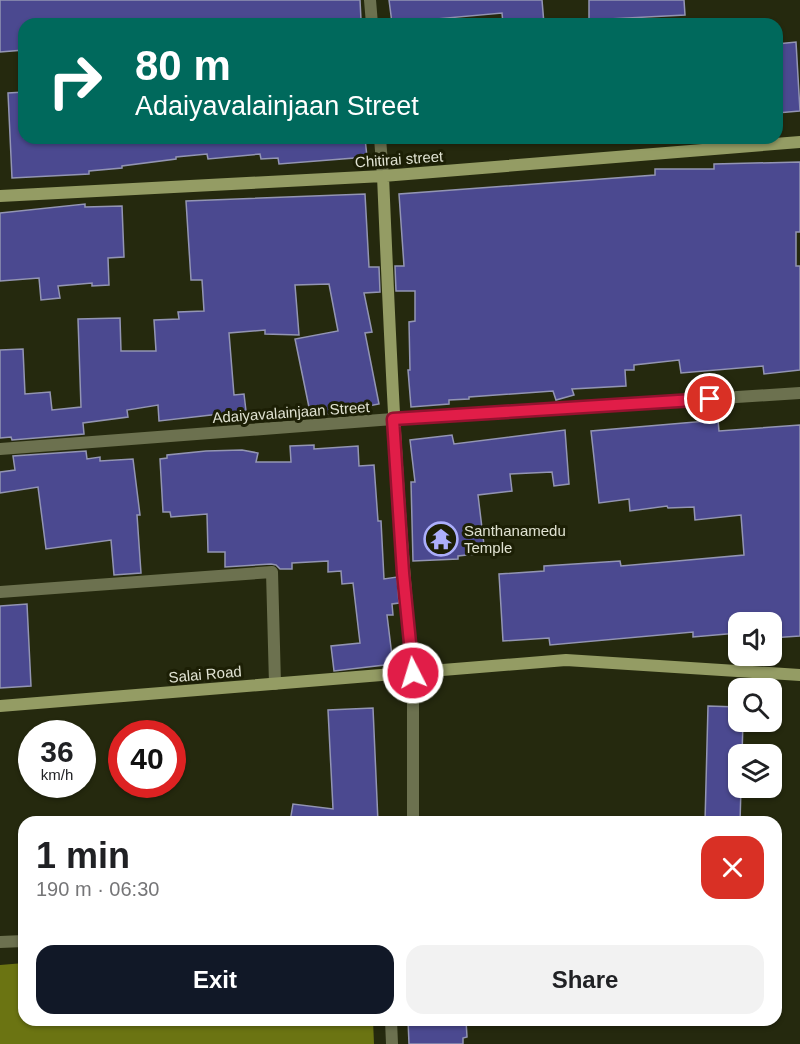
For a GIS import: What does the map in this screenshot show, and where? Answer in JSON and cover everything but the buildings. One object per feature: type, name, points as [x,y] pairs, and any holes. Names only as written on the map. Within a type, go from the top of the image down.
[{"type":"street","points":[[370,0],[372,18]]},
{"type":"street","name":"Chitirai street","points":[[783,142],[800,141]]},
{"type":"street","points":[[380,144],[393,419],[403,573],[413,673],[413,816]]},
{"type":"street","name":"Chitirai street","points":[[0,196],[382,176],[764,144]]},
{"type":"street","name":"Adaiyavalainjaan Street","points":[[0,449],[393,419],[800,393]]},
{"type":"street","points":[[0,592],[272,572],[275,684]]},
{"type":"street","name":"Salai Road","points":[[0,706],[566,660],[800,675]]},
{"type":"street","points":[[0,942],[18,941]]},
{"type":"street","points":[[391,1026],[392,1044]]},
{"type":"shaded area","points":[[18,964],[18,1026],[373,1026],[374,1044],[0,1044],[0,965]]},
{"type":"place","name":"Santhanamedu Temple","points":[[441,539]]},
{"type":"route","points":[[413,673],[403,573],[393,419],[710,399]]}]
